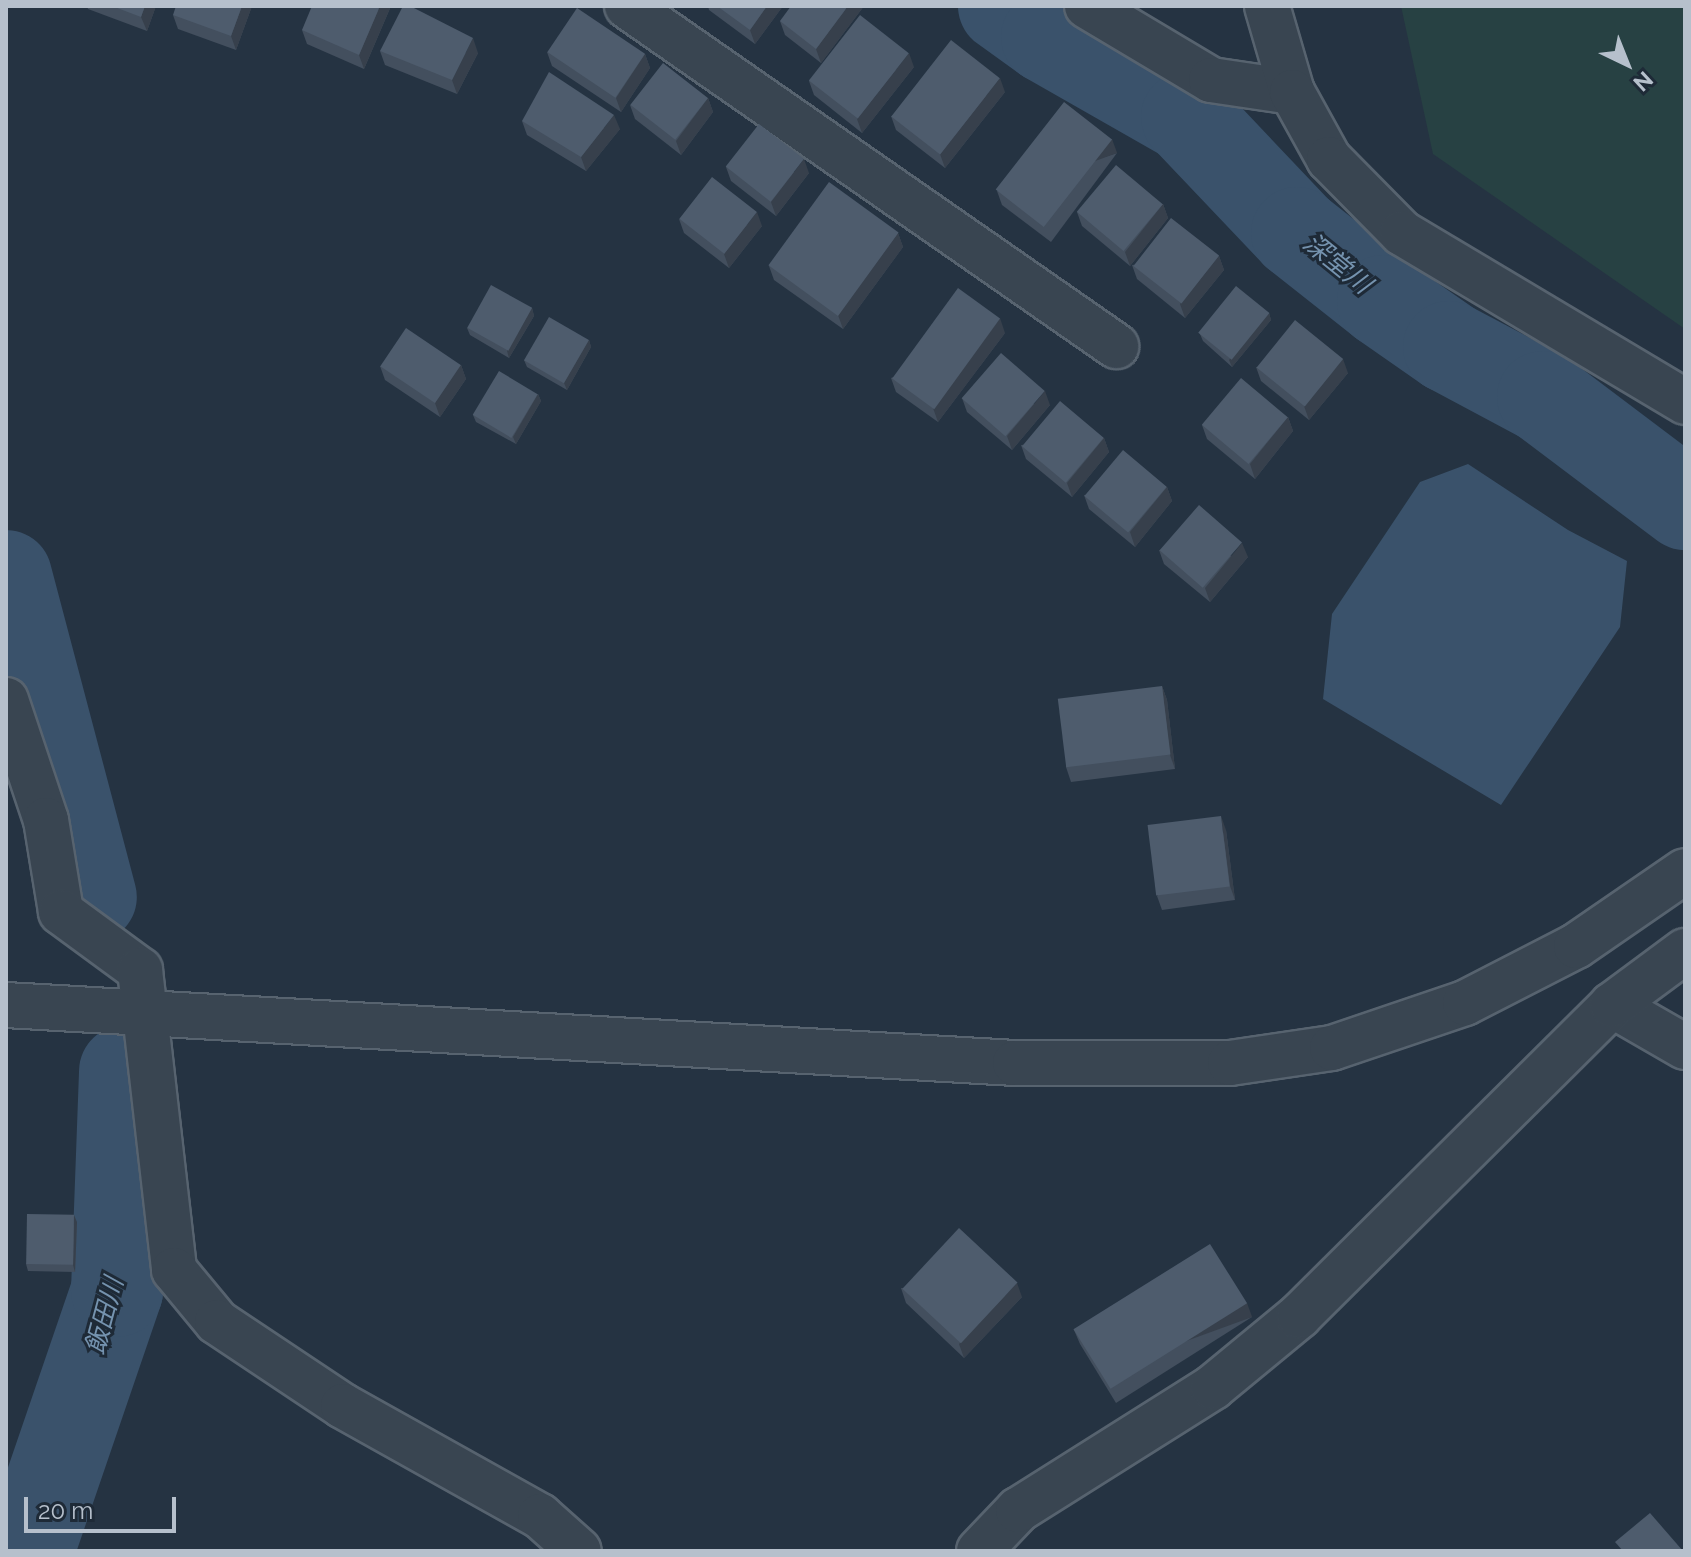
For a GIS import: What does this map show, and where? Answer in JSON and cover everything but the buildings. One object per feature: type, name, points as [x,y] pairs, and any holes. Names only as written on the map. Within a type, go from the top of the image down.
[{"type":"street","points":[[627,6],[1116,346]]},
{"type":"street","points":[[1087,6],[1211,80],[1292,92]]},
{"type":"street","points":[[1267,6],[1292,92],[1329,159],[1402,233],[1685,402]]},
{"type":"street","points":[[6,700],[46,820],[61,912],[140,970],[149,1012],[174,1270],[217,1322],[343,1406],[540,1516],[579,1551]]},
{"type":"street","points":[[6,1005],[1015,1063],[1230,1063],[1332,1048],[1465,1003],[1576,946],[1685,871]]},
{"type":"street","points":[[979,1551],[1018,1510],[1213,1387],[1299,1316],[1612,1005],[1685,951]]},
{"type":"street","points":[[1612,1005],[1685,1047]]},
{"type":"green space","points":[[1401,6],[1685,6],[1685,329],[1433,154]]},
{"type":"water","points":[[1468,464],[1568,530],[1627,561],[1620,627],[1501,805],[1323,699],[1332,614],[1420,482]]},
{"type":"waterway","name":"深堂川","points":[[1004,6],[1047,37],[1187,117],[1297,233],[1383,301],[1449,347],[1543,397],[1685,504]]},
{"type":"waterway","name":"飯田川","points":[[6,576],[91,897]]},
{"type":"waterway","name":"飯田川","points":[[28,1551],[117,1291],[125,1071]]}]
